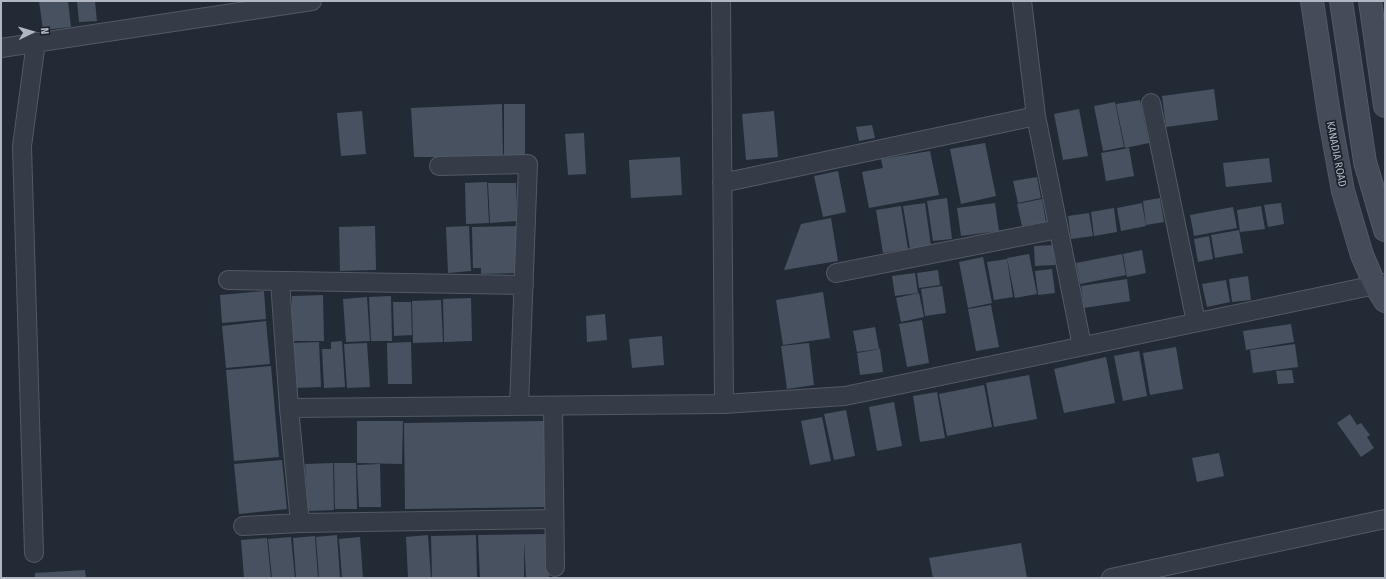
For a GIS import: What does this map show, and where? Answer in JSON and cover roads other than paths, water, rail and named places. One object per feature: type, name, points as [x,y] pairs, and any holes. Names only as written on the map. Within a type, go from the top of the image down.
[{"type":"main road","name":"KANADIA ROAD","points":[[1312,1],[1329,114],[1343,191],[1362,255],[1382,289]]},
{"type":"main road","points":[[1341,1],[1366,162],[1385,230]]},
{"type":"main road","points":[[1370,1],[1385,106]]},
{"type":"street","points":[[1,48],[312,1]]},
{"type":"street","points":[[721,1],[724,404]]},
{"type":"street","points":[[1022,1],[1036,116],[1082,346]]},
{"type":"street","points":[[34,553],[22,146],[36,42]]},
{"type":"street","points":[[1151,102],[1196,322]]},
{"type":"street","points":[[722,183],[1036,116]]},
{"type":"street","points":[[439,166],[528,164],[519,406]]},
{"type":"street","points":[[836,273],[1058,229]]},
{"type":"street","points":[[228,280],[524,285]]},
{"type":"street","points":[[280,281],[289,408],[300,523]]},
{"type":"street","points":[[289,408],[724,404],[845,396],[1196,322],[1382,289]]},
{"type":"street","points":[[553,406],[555,567]]},
{"type":"street","points":[[1111,578],[1385,518]]},
{"type":"street","points":[[243,526],[300,523],[554,519]]}]
